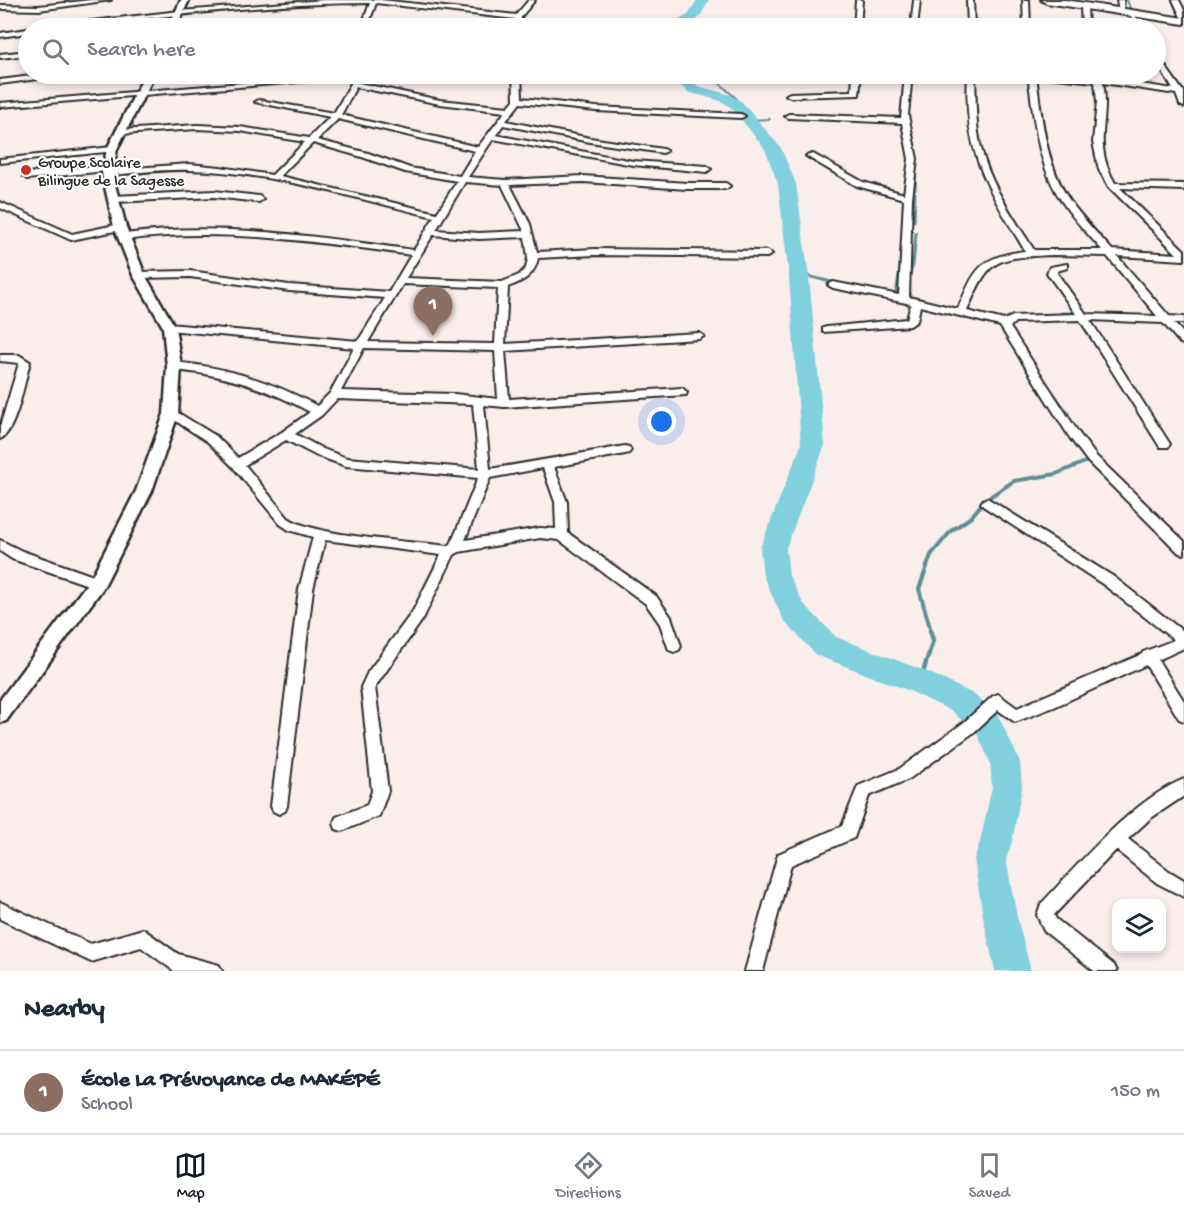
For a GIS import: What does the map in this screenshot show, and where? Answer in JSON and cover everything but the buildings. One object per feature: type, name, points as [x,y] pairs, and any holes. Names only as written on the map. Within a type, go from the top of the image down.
[{"type":"main road","points":[[1046,0],[1064,1],[1127,13],[1184,19]]},
{"type":"street","points":[[18,8],[27,0]]},
{"type":"street","points":[[0,7],[18,8],[108,0]]},
{"type":"street","points":[[177,18],[185,0]]},
{"type":"street","points":[[368,18],[374,0]]},
{"type":"street","points":[[136,18],[314,2],[374,0],[518,17],[532,0]]},
{"type":"street","points":[[858,18],[859,0]]},
{"type":"street","points":[[915,18],[917,0]]},
{"type":"street","points":[[970,0],[971,18]]},
{"type":"street","points":[[1026,0],[1027,18]]},
{"type":"street","points":[[1120,0],[1131,18]]},
{"type":"street","points":[[1176,0],[1184,19]]},
{"type":"street","points":[[1084,6],[1085,18]]},
{"type":"street","points":[[0,35],[18,32]]},
{"type":"street","points":[[0,56],[18,54]]},
{"type":"street","points":[[1166,72],[1181,93],[1184,105]]},
{"type":"street","points":[[0,82],[18,80]]},
{"type":"street","points":[[0,715],[97,583],[144,491],[171,414],[174,366],[169,327],[139,275],[122,232],[107,170],[112,149],[144,84]]},
{"type":"street","points":[[0,105],[237,84]]},
{"type":"street","points":[[237,464],[286,435],[318,412],[334,395],[361,345],[480,150],[518,100],[517,84]]},
{"type":"street","points":[[790,95],[856,93],[856,84]]},
{"type":"street","points":[[904,299],[908,198],[913,159],[905,121],[904,102],[907,84]]},
{"type":"street","points":[[971,84],[975,132],[980,157],[996,193],[1031,254]]},
{"type":"street","points":[[1033,84],[1043,149],[1051,175],[1067,203],[1184,341]]},
{"type":"street","points":[[1098,84],[1098,160],[1112,185],[1184,256]]},
{"type":"street","points":[[1134,84],[1181,93]]},
{"type":"street","points":[[273,178],[336,116],[356,86],[440,102],[511,110]]},
{"type":"street","points":[[518,100],[589,108],[741,116]]},
{"type":"street","points":[[259,102],[336,116],[480,150]]},
{"type":"street","points":[[789,116],[905,121]]},
{"type":"street","points":[[501,122],[568,136],[663,151]]},
{"type":"street","points":[[121,132],[223,127],[313,141],[408,170],[505,183],[583,179],[687,186],[726,186]]},
{"type":"street","points":[[491,136],[633,163],[707,169]]},
{"type":"street","points":[[0,161],[112,149]]},
{"type":"street","points":[[810,156],[861,184],[908,198]]},
{"type":"street","points":[[27,176],[188,167],[273,178],[440,216]]},
{"type":"street","points":[[400,281],[503,285],[526,274],[531,267],[533,242],[505,183]]},
{"type":"street","points":[[1112,185],[1184,187]]},
{"type":"street","points":[[114,199],[214,194],[259,199]]},
{"type":"street","points":[[0,205],[73,238],[122,232],[213,231],[335,242],[416,254]]},
{"type":"street","points":[[430,232],[479,236],[529,234]]},
{"type":"street","points":[[532,255],[594,252],[767,254]]},
{"type":"street","points":[[962,312],[978,277],[988,264],[1001,256],[1109,252],[1184,256]]},
{"type":"street","points":[[1064,266],[1053,269],[1052,273],[1083,317],[1164,444]]},
{"type":"street","points":[[139,275],[190,274],[267,285],[391,295]]},
{"type":"street","points":[[503,285],[500,348],[504,403]]},
{"type":"street","points":[[833,285],[962,312],[1006,324]]},
{"type":"street","points":[[827,330],[906,324],[912,321],[916,302]]},
{"type":"street","points":[[1006,324],[1013,319],[1083,317],[1184,320]]},
{"type":"street","points":[[1006,324],[1007,332],[1092,459],[1184,549]]},
{"type":"street","points":[[169,327],[361,345],[500,348],[699,336]]},
{"type":"street","points":[[0,358],[19,358],[25,362],[6,427],[0,435]]},
{"type":"street","points":[[174,366],[206,368],[240,376],[278,389],[318,412]]},
{"type":"street","points":[[334,395],[504,403],[682,392]]},
{"type":"street","points":[[342,823],[373,810],[380,791],[368,687],[373,676],[418,615],[452,549],[485,474],[478,400]]},
{"type":"street","points":[[171,414],[207,435],[237,464],[284,521],[292,527],[320,534],[452,549],[540,533],[562,535],[651,600],[663,614],[670,628],[674,646]]},
{"type":"street","points":[[286,435],[319,452],[346,462],[485,474],[625,450]]},
{"type":"street","points":[[547,464],[561,502],[562,535]]},
{"type":"street","points":[[753,971],[784,860],[848,832],[863,791],[904,774],[968,728],[998,701],[1015,715],[1184,641],[1109,581],[987,503]]},
{"type":"street","points":[[279,806],[306,589],[320,534]]},
{"type":"street","points":[[0,545],[17,555],[97,583]]},
{"type":"street","points":[[1148,656],[1184,714]]},
{"type":"street","points":[[1108,971],[1050,925],[1046,915],[1047,910],[1115,839],[1152,807],[1184,787]]},
{"type":"street","points":[[1115,839],[1163,877],[1184,889]]},
{"type":"street","points":[[0,910],[91,953],[143,938],[174,962],[213,971]]},
{"type":"waterway","points":[[693,18],[703,0]]},
{"type":"waterway","points":[[1127,0],[1130,8]]},
{"type":"waterway","points":[[1172,0],[1176,10]]},
{"type":"waterway","points":[[687,84],[693,89],[726,98],[737,105],[773,148],[787,184],[799,277],[813,445],[773,548],[776,576],[793,611],[826,646],[920,682],[963,703],[988,725],[1005,762],[1007,787],[996,842],[990,859],[1000,917],[1013,971]]},
{"type":"waterway","points":[[720,84],[737,99],[736,104]]},
{"type":"waterway","points":[[396,91],[415,95]]},
{"type":"waterway","points":[[528,98],[544,100]]},
{"type":"waterway","points":[[750,120],[770,119]]},
{"type":"waterway","points":[[133,122],[133,131]]},
{"type":"waterway","points":[[915,189],[916,163]]},
{"type":"waterway","points":[[1129,183],[1136,183]]},
{"type":"waterway","points":[[914,221],[915,193]]},
{"type":"waterway","points":[[909,276],[913,265],[916,233]]},
{"type":"waterway","points":[[896,295],[902,254]]},
{"type":"waterway","points":[[799,277],[808,276],[835,283]]},
{"type":"waterway","points":[[1061,313],[1073,313]]},
{"type":"waterway","points":[[1051,391],[1068,414]]},
{"type":"waterway","points":[[931,631],[919,589],[931,555],[951,531],[971,517],[985,500],[1014,481],[1056,474],[1090,460]]},
{"type":"waterway","points":[[920,682],[933,640],[930,630]]},
{"type":"place","name":"Groupe Scolaire Bilingue de la Sagesse","points":[[26,170]]},
{"type":"place","name":"École La Prévoyance de MAKÉPÉ","points":[[433,336]]}]
